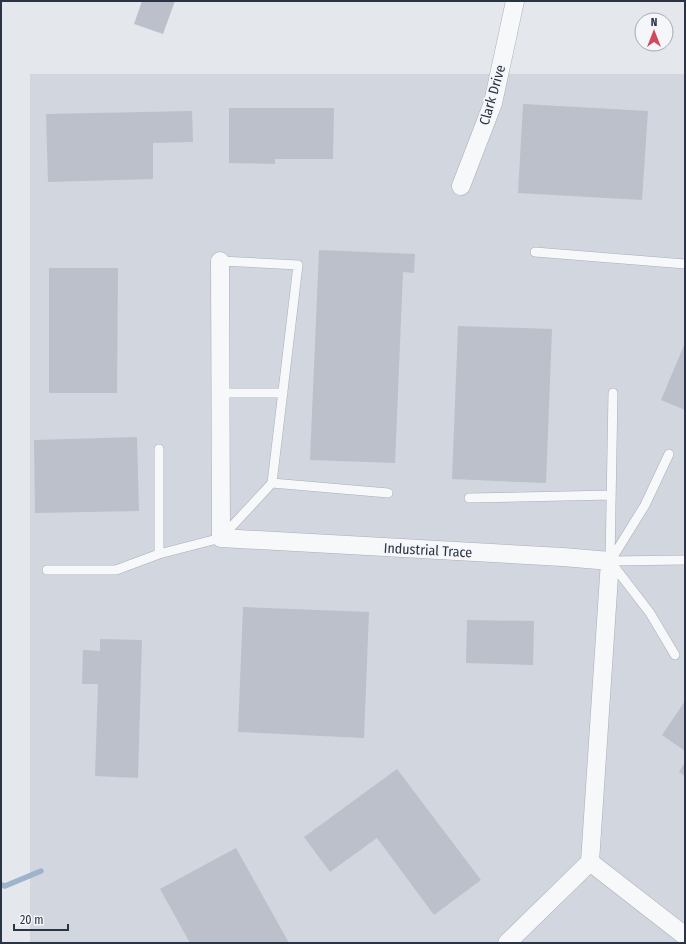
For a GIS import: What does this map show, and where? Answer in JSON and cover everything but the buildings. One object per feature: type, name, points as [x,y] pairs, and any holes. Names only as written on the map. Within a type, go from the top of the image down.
[{"type":"street","name":"Clark Drive","points":[[460,186],[493,104],[515,1]]},
{"type":"street","points":[[220,261],[219,393],[221,538]]},
{"type":"street","name":"Industrial Trace","points":[[221,538],[563,557],[610,561]]},
{"type":"street","points":[[507,943],[590,862],[610,561]]},
{"type":"street","points":[[590,862],[685,936]]},
{"type":"lane","points":[[535,252],[685,264]]},
{"type":"lane","points":[[47,570],[116,570],[159,554],[221,538],[272,483],[298,265],[220,261]]},
{"type":"lane","points":[[219,393],[282,393]]},
{"type":"lane","points":[[613,393],[610,561],[650,613],[675,655]]},
{"type":"lane","points":[[159,449],[159,554]]},
{"type":"lane","points":[[610,561],[645,505],[669,454]]},
{"type":"lane","points":[[272,483],[388,493]]},
{"type":"lane","points":[[469,498],[611,495]]},
{"type":"lane","points":[[610,561],[685,560]]},
{"type":"shaded area","points":[[30,74],[685,74],[685,943],[30,943]]},
{"type":"waterway","points":[[1,885],[5,886],[41,871]]}]
